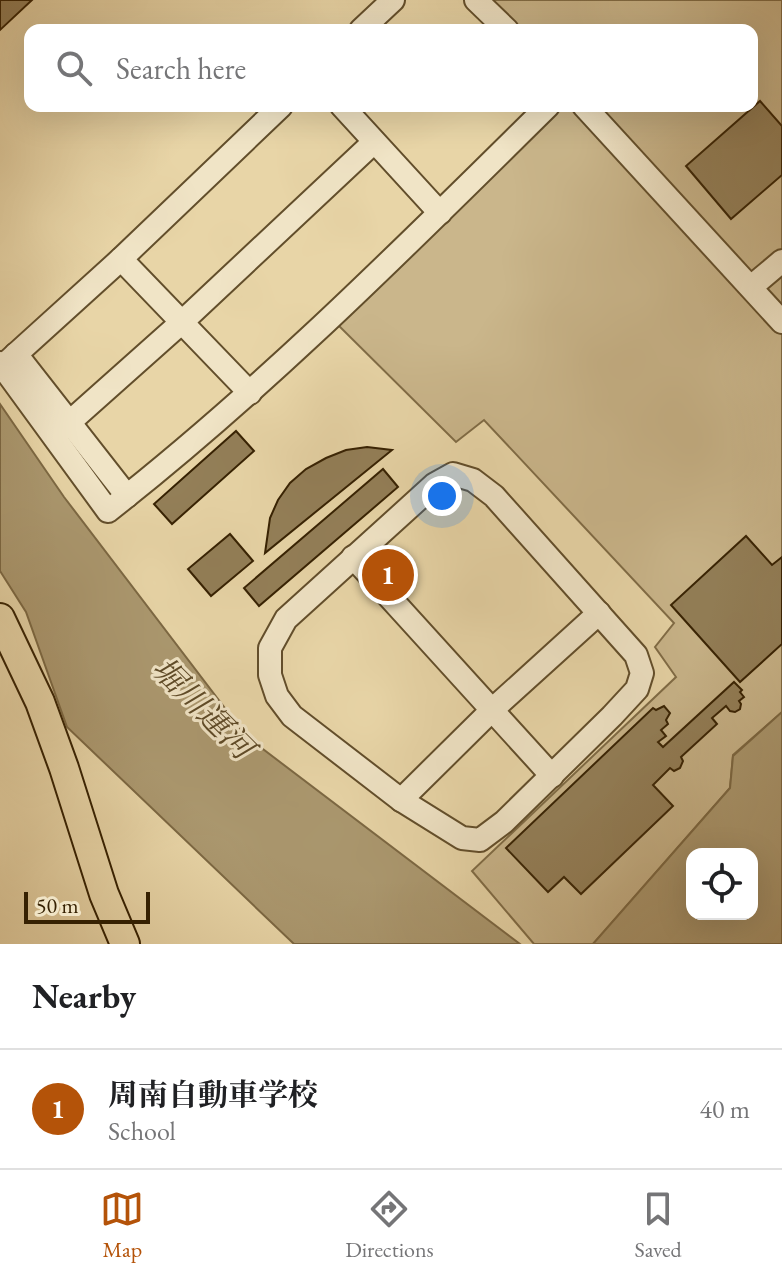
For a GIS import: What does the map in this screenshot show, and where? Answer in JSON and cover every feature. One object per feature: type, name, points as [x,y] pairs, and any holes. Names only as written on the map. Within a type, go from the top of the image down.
[{"type":"main road","points":[[0,618],[40,702],[104,894],[125,944]]},
{"type":"street","points":[[367,24],[393,0]]},
{"type":"street","points":[[476,0],[501,24]]},
{"type":"street","points":[[275,112],[121,259],[6,361],[62,430],[108,511],[250,393],[542,112]]},
{"type":"street","points":[[347,112],[440,213]]},
{"type":"street","points":[[590,112],[751,287],[779,312]]},
{"type":"street","points":[[62,430],[374,142]]},
{"type":"street","points":[[121,259],[250,393]]},
{"type":"street","points":[[751,287],[782,261]]},
{"type":"street","points":[[453,474],[473,480],[494,496],[636,655],[642,673],[637,689],[504,822],[480,840],[462,838],[401,800],[292,716],[277,696],[270,675],[270,648],[286,619],[353,557],[435,484],[453,474]]},
{"type":"street","points":[[353,557],[552,776]]},
{"type":"street","points":[[401,800],[492,710],[599,613]]},
{"type":"shaded area","points":[[476,0],[782,0],[782,712],[733,755],[730,788],[593,944],[534,944],[472,871],[676,677],[655,647],[674,623],[484,420],[456,442],[331,318],[542,112],[758,112],[758,24],[501,24]]},
{"type":"water","name":"堀川運河","points":[[0,404],[64,497],[247,737],[520,944],[294,944],[67,727],[26,612],[0,571]]},
{"type":"water","points":[[782,712],[782,944],[593,944],[730,788],[733,756]]},
{"type":"building","points":[[0,0],[32,0],[0,30]]},
{"type":"building","points":[[760,101],[782,126],[782,175],[731,219],[686,166],[747,112],[758,112]]},
{"type":"building","points":[[236,431],[254,451],[172,524],[154,504]]},
{"type":"building","points":[[367,447],[392,450],[265,553],[270,518],[290,483],[326,458],[346,450]]},
{"type":"building","points":[[383,469],[398,487],[259,606],[244,588]]},
{"type":"building","points":[[230,534],[253,561],[211,596],[188,569]]},
{"type":"building","points":[[746,536],[772,565],[782,557],[782,644],[740,682],[671,605]]},
{"type":"building","points":[[734,682],[744,697],[739,701],[740,709],[730,711],[726,706],[712,718],[717,724],[681,757],[680,768],[674,771],[670,768],[653,785],[673,806],[581,894],[564,877],[548,892],[506,848],[653,708],[656,710],[664,706],[670,713],[666,720],[668,724],[661,730],[666,736],[658,742],[663,747]]},
{"type":"place","name":"周南自動車学校","points":[[388,575]]}]
